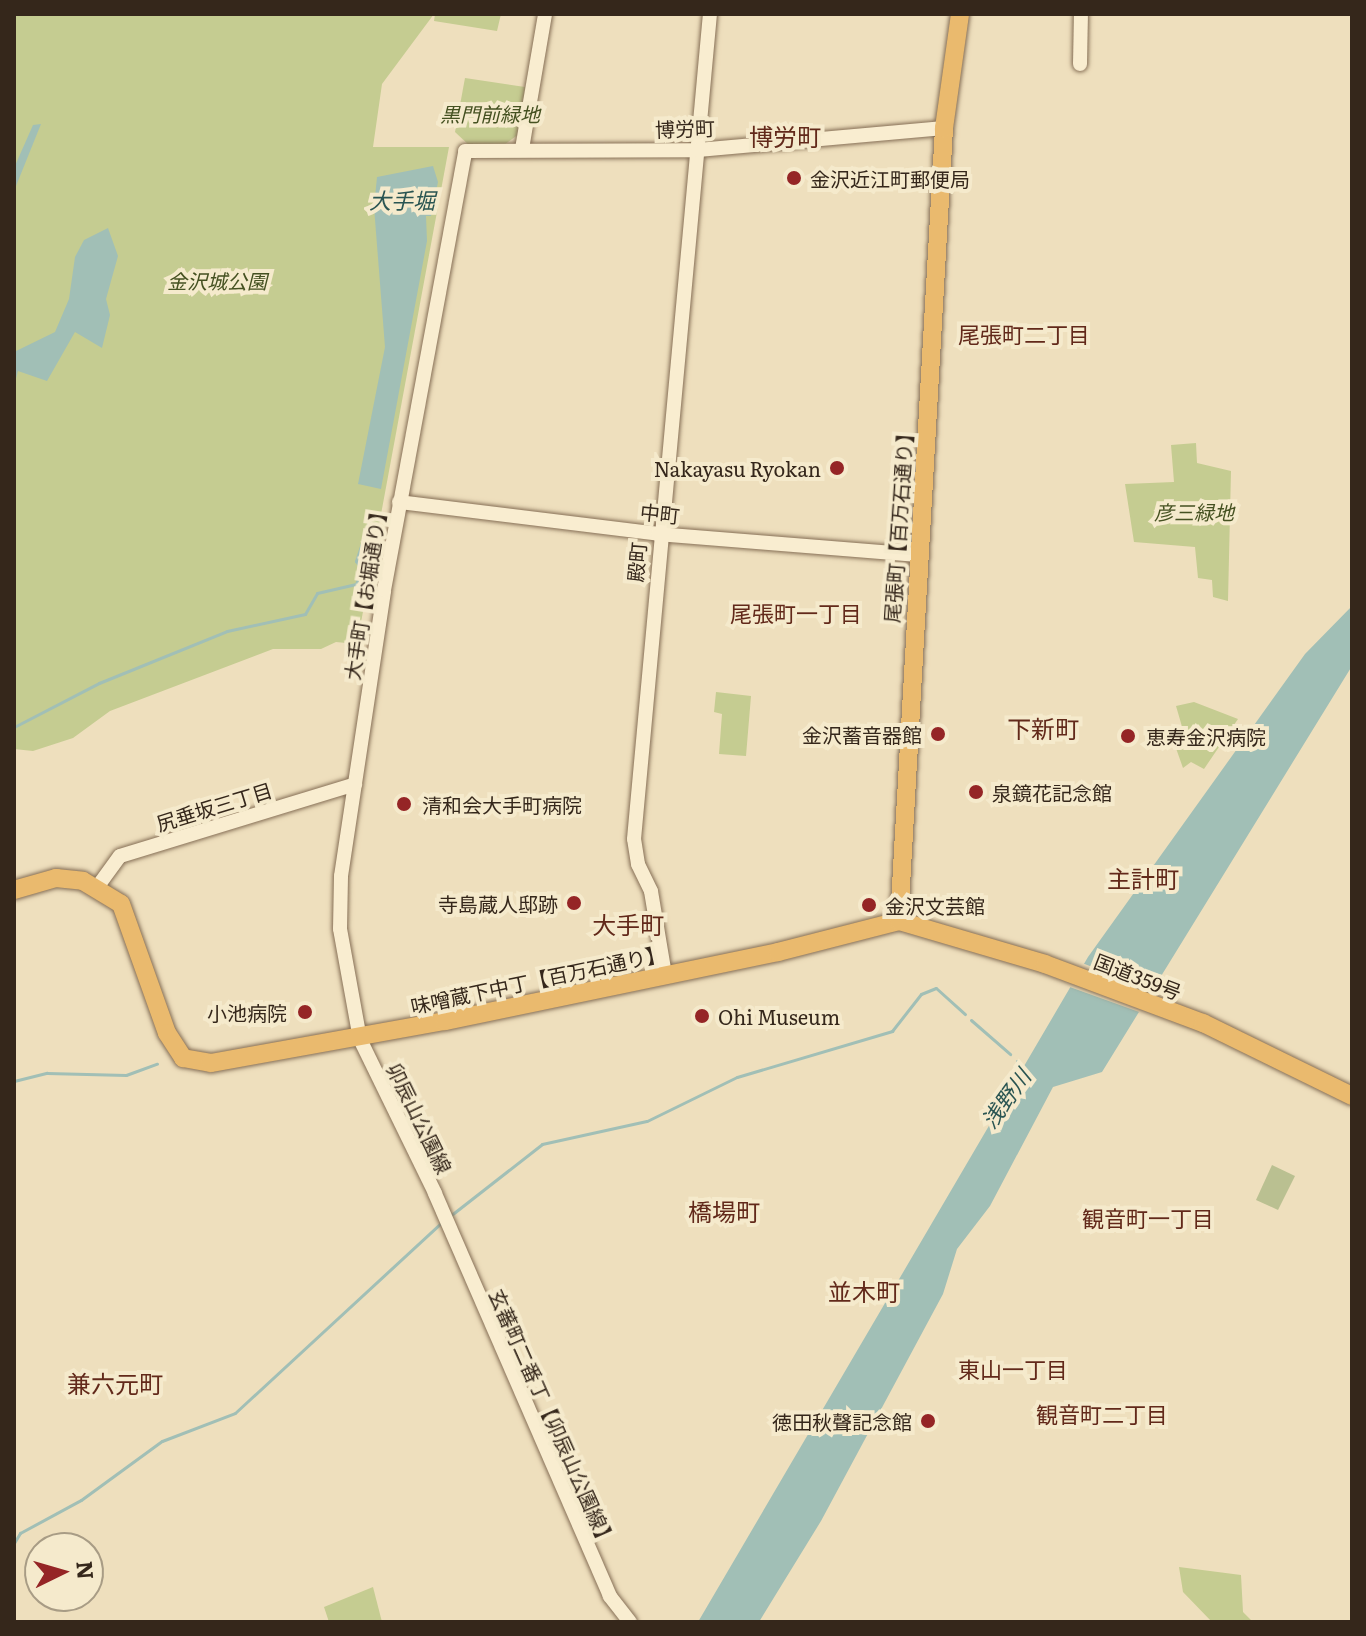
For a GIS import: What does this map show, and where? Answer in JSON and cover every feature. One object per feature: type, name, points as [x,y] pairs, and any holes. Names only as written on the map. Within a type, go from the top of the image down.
[{"type":"highway","name":"尾張町【百万石通り】","points":[[899,921],[917,555],[944,128],[960,14]]},
{"type":"highway","points":[[14,890],[56,878],[98,886]]},
{"type":"highway","name":"味噌蔵下中丁【百万石通り】","points":[[98,886],[130,918],[155,1005],[183,1058],[228,1063],[360,1039],[665,975],[899,921]]},
{"type":"highway","name":"国道359号","points":[[899,921],[1074,975],[1161,1007],[1296,1065],[1352,1096]]},
{"type":"street","points":[[522,149],[545,14]]},
{"type":"street","name":"殿町","points":[[665,975],[651,891],[638,864],[634,839],[658,534],[710,14]]},
{"type":"street","points":[[1080,64],[1081,14]]},
{"type":"street","name":"博労町","points":[[465,151],[698,150],[944,128]]},
{"type":"street","name":"大手町【お堀通り】","points":[[360,1039],[340,929],[341,876],[399,502],[465,151]]},
{"type":"street","name":"中町","points":[[399,502],[658,534],[917,555]]},
{"type":"street","name":"尻垂坂三丁目","points":[[98,886],[120,856],[355,784]]},
{"type":"street","name":"卯辰山公園線","points":[[360,1039],[446,1220]]},
{"type":"street","name":"玄蕃町二番丁【卯辰山公園線】","points":[[446,1220],[610,1596],[630,1622]]},
{"type":"green space","name":"金沢城公園","points":[[14,14],[434,14],[382,84],[373,147],[449,147],[357,644],[336,642],[321,649],[273,649],[110,711],[73,738],[33,751],[14,749]]},
{"type":"green space","points":[[435,14],[501,14],[497,31],[434,21]]},
{"type":"green space","name":"黒門前緑地","points":[[465,78],[525,87],[519,134],[504,145],[471,147],[455,132]]},
{"type":"green space","name":"彦三緑地","points":[[1196,443],[1197,463],[1231,471],[1228,601],[1213,597],[1212,580],[1198,578],[1195,547],[1134,542],[1125,484],[1174,482],[1171,445]]},
{"type":"green space","points":[[716,692],[751,696],[746,756],[719,754],[722,714],[714,712]]},
{"type":"green space","points":[[1194,702],[1238,719],[1204,769],[1191,762],[1183,768],[1172,737],[1183,730],[1176,706]]},
{"type":"green space","points":[[1272,1165],[1295,1176],[1278,1210],[1256,1200]]},
{"type":"green space","points":[[1179,1567],[1241,1575],[1243,1612],[1253,1622],[1212,1622],[1183,1592]]},
{"type":"green space","points":[[373,1587],[382,1622],[329,1622],[324,1607]]},
{"type":"water","points":[[41,124],[14,191],[14,168],[33,125]]},
{"type":"water","name":"大手堀","points":[[433,166],[438,182],[431,216],[426,216],[427,241],[381,489],[358,484],[385,347],[374,207],[377,177]]},
{"type":"water","points":[[108,228],[118,256],[106,299],[110,315],[102,348],[75,332],[47,381],[18,371],[14,386],[14,352],[55,332],[69,299],[75,257],[84,240]]},
{"type":"water","points":[[1352,606],[1352,666],[1102,1072],[1053,1087],[990,1206],[957,1249],[943,1294],[821,1521],[759,1622],[698,1622],[1088,957],[1305,654]]},
{"type":"pier","points":[[1082,963],[1155,991],[1142,1013],[1067,986]]},
{"type":"waterway","points":[[14,727],[99,683],[227,631],[305,614],[317,593],[356,584],[362,569],[356,561],[371,516]]},
{"type":"waterway","points":[[450,1216],[542,1144],[647,1121],[737,1077],[892,1031],[921,994],[936,988],[965,1014]]},
{"type":"waterway","name":"浅野川","points":[[971,1020],[1010,1054]]},
{"type":"waterway","name":"浅野川","points":[[1017,1061],[1022,1076]]},
{"type":"waterway","points":[[14,1081],[47,1073],[126,1075],[157,1064]]},
{"type":"waterway","points":[[14,1543],[20,1533],[81,1500],[162,1441],[235,1413],[441,1223]]},
{"type":"place","name":"金沢近江町郵便局","points":[[794,178]]},
{"type":"place","name":"Nakayasu Ryokan","points":[[837,468]]},
{"type":"place","name":"金沢蓄音器館","points":[[938,734]]},
{"type":"place","name":"恵寿金沢病院","points":[[1128,736]]},
{"type":"place","name":"泉鏡花記念館","points":[[976,792]]},
{"type":"place","name":"清和会大手町病院","points":[[404,804]]},
{"type":"place","name":"寺島蔵人邸跡","points":[[574,903]]},
{"type":"place","name":"金沢文芸館","points":[[869,905]]},
{"type":"place","name":"小池病院","points":[[305,1012]]},
{"type":"place","name":"Ohi Museum","points":[[702,1016]]},
{"type":"place","name":"徳田秋聲記念館","points":[[928,1421]]},
{"type":"district","name":"博労町","points":[[785,136]]},
{"type":"district","name":"尾張町二丁目","points":[[1024,334]]},
{"type":"district","name":"尾張町一丁目","points":[[796,613]]},
{"type":"district","name":"下新町","points":[[1043,728]]},
{"type":"district","name":"主計町","points":[[1143,878]]},
{"type":"district","name":"大手町","points":[[628,924]]},
{"type":"district","name":"橋場町","points":[[724,1211]]},
{"type":"district","name":"観音町一丁目","points":[[1148,1218]]},
{"type":"district","name":"並木町","points":[[864,1291]]},
{"type":"district","name":"東山一丁目","points":[[1013,1369]]},
{"type":"district","name":"兼六元町","points":[[115,1383]]},
{"type":"district","name":"観音町二丁目","points":[[1102,1414]]}]
